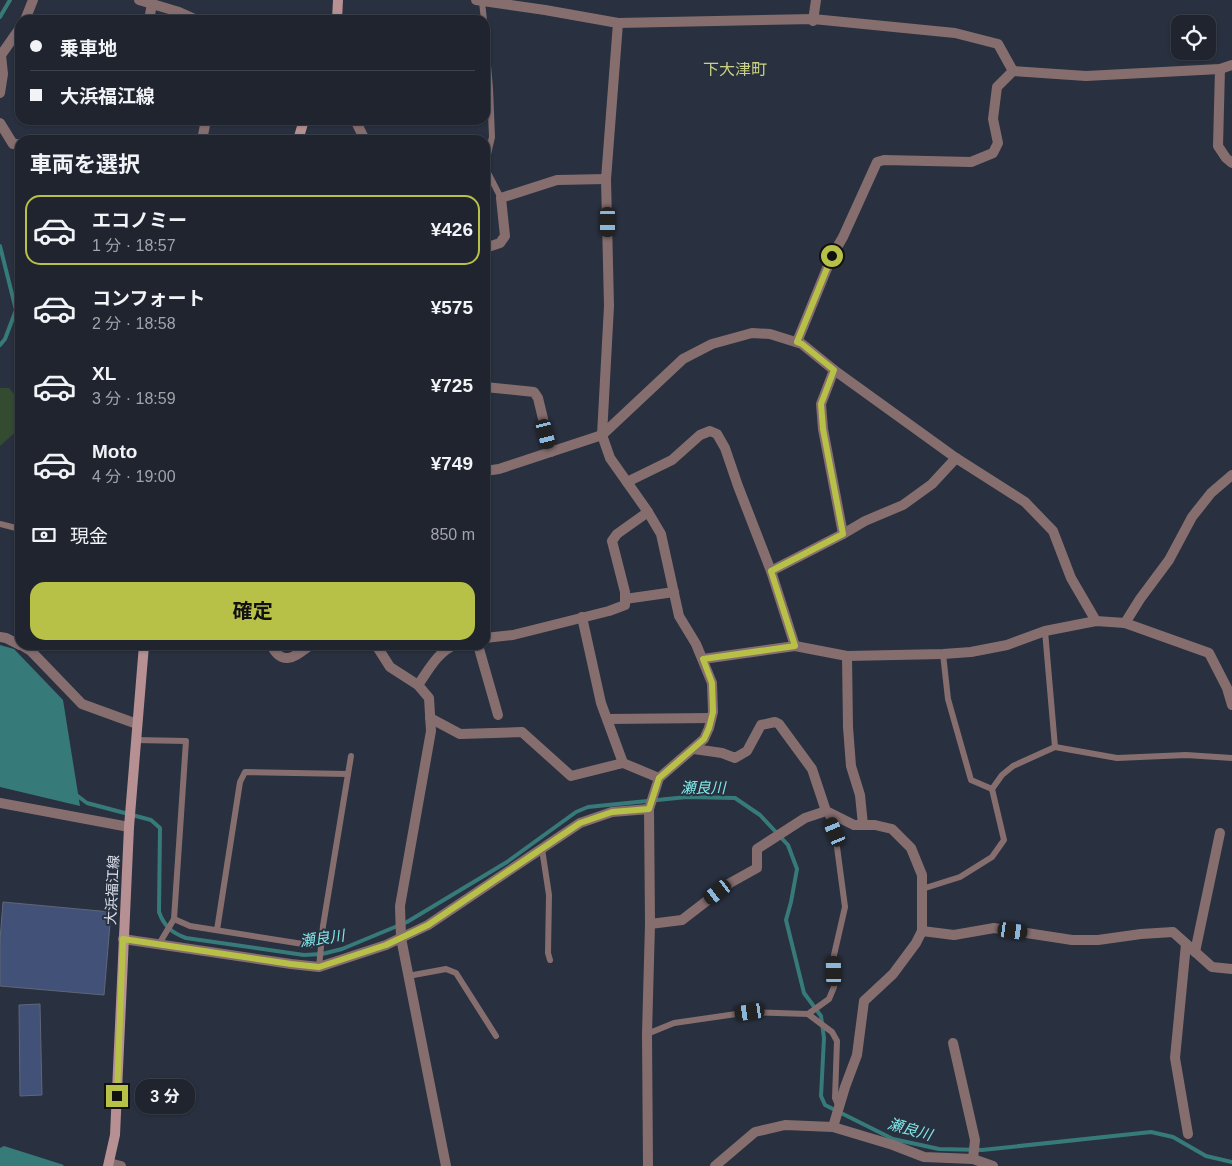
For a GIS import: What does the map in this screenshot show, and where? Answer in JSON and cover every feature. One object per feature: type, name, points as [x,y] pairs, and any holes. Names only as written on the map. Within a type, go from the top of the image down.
[{"type":"main road","points":[[337,15],[338,0]]},
{"type":"main road","name":"大浜福江線","points":[[108,1165],[115,1135],[129,827],[144,650]]},
{"type":"street","points":[[27,15],[33,0]]},
{"type":"street","points":[[139,0],[186,15]]},
{"type":"street","points":[[813,20],[816,0]]},
{"type":"street","points":[[479,1],[618,23],[813,20],[954,33],[998,44],[1013,72]]},
{"type":"street","points":[[150,15],[152,4]]},
{"type":"street","points":[[618,23],[606,179],[609,306],[602,435],[610,458],[661,534],[679,616],[703,659],[712,683],[711,718],[704,739],[659,778],[649,809],[648,1166]]},
{"type":"street","points":[[0,93],[3,74],[1,55],[15,35]]},
{"type":"street","points":[[797,342],[832,256],[843,237],[877,162],[884,160],[971,162],[993,153],[998,143],[993,119],[997,88],[1013,72],[1086,76],[1220,69],[1232,65]]},
{"type":"street","points":[[1220,69],[1218,146],[1226,158],[1232,162]]},
{"type":"street","points":[[0,123],[13,144],[15,144]]},
{"type":"street","points":[[490,246],[500,243],[505,236],[501,198],[557,180],[606,179]]},
{"type":"street","points":[[490,470],[602,435],[683,359],[712,344],[752,333],[770,334],[802,344],[834,370],[956,458],[1025,502],[1053,531],[1071,578],[1096,621]]},
{"type":"street","points":[[834,370],[821,404],[823,429],[843,534]]},
{"type":"street","points":[[490,388],[534,392],[538,398],[550,452]]},
{"type":"street","points":[[627,482],[672,460],[700,434],[710,431],[716,434],[725,448],[771,571],[795,646]]},
{"type":"street","points":[[771,571],[865,521],[903,505],[932,484],[956,458]]},
{"type":"street","points":[[1126,622],[1140,598],[1169,560],[1192,516],[1211,493],[1232,475]]},
{"type":"street","points":[[490,637],[513,635],[625,605],[625,592],[612,540],[617,534],[648,512]]},
{"type":"street","points":[[625,600],[674,592]]},
{"type":"street","points":[[582,617],[601,703],[623,763]]},
{"type":"street","points":[[703,659],[795,646],[847,656],[971,652],[1007,645],[1045,631],[1096,621],[1126,622],[1209,653],[1227,688],[1232,705]]},
{"type":"street","points":[[0,636],[15,642]]},
{"type":"street","points":[[36,650],[82,704],[137,724]]},
{"type":"street","points":[[274,650],[282,658],[289,658],[303,650]]},
{"type":"street","points":[[379,650],[390,667],[418,686],[429,698],[431,731],[400,906],[401,938],[446,1166]]},
{"type":"street","points":[[418,686],[434,662],[445,650]]},
{"type":"street","points":[[479,650],[498,715]]},
{"type":"street","points":[[847,656],[848,727],[851,766],[860,795],[863,825]]},
{"type":"street","points":[[430,718],[460,734],[522,732],[571,776],[623,763],[659,778]]},
{"type":"street","points":[[608,719],[711,718]]},
{"type":"street","points":[[694,749],[722,752],[735,758],[747,751],[760,725],[775,722],[779,724],[812,769],[826,811],[854,825],[892,829],[910,848],[920,868],[922,875],[922,931],[893,974],[864,1001],[857,1056],[833,1127]]},
{"type":"street","points":[[0,803],[129,827]]},
{"type":"street","points":[[123,939],[319,967],[386,945],[428,925],[580,823],[612,812],[649,809]]},
{"type":"street","points":[[650,924],[682,920],[730,883],[757,868],[758,849],[806,818],[826,811]]},
{"type":"street","points":[[1195,952],[1220,833]]},
{"type":"street","points":[[922,931],[954,935],[994,928],[1072,940],[1098,940],[1172,932],[1212,967],[1232,969]]},
{"type":"street","points":[[1186,944],[1176,1058],[1188,1134]]},
{"type":"street","points":[[953,1043],[975,1140],[973,1159]]},
{"type":"street","points":[[715,1166],[755,1132],[785,1124],[803,1127],[833,1127],[893,1145],[924,1157],[973,1159],[993,1166]]},
{"type":"street","points":[[108,1165],[121,1166]]},
{"type":"lane","points":[[479,1],[483,15]]},
{"type":"lane","points":[[490,88],[492,137],[490,146]]},
{"type":"lane","points":[[490,177],[501,198]]},
{"type":"lane","points":[[0,524],[15,528]]},
{"type":"lane","points":[[1045,631],[1054,747]]},
{"type":"lane","points":[[943,654],[948,699],[971,780],[992,788]]},
{"type":"lane","points":[[135,740],[186,741],[174,919],[159,944]]},
{"type":"lane","points":[[992,788],[1002,775],[1013,766],[1054,747],[1117,758],[1186,755],[1232,758]]},
{"type":"lane","points":[[319,967],[351,756]]},
{"type":"lane","points":[[217,930],[240,782],[244,772],[348,774]]},
{"type":"lane","points":[[922,889],[960,877],[992,857],[1004,840],[992,788]]},
{"type":"lane","points":[[808,1014],[828,999],[834,987],[834,955],[845,907],[835,832],[826,811]]},
{"type":"lane","points":[[542,849],[550,895],[548,953],[550,960]]},
{"type":"lane","points":[[174,919],[190,926],[309,944],[322,943]]},
{"type":"lane","points":[[408,976],[446,969],[456,973],[496,1036]]},
{"type":"lane","points":[[647,1034],[674,1023],[750,1012],[808,1014],[832,1032],[837,1041],[835,1098],[839,1107]]},
{"type":"shaded area","points":[[0,388],[9,388],[15,395],[15,432],[0,446]]},
{"type":"shaded area","points":[[0,645],[14,649],[63,700],[80,806],[0,787]]},
{"type":"shaded area","points":[[4,1146],[64,1165],[0,1166],[0,1148]]},
{"type":"building","points":[[3,902],[111,912],[104,995],[0,986],[0,940]]},
{"type":"building","points":[[40,1004],[42,1095],[20,1096],[19,1005]]},
{"type":"waterway","points":[[0,17],[10,0]]},
{"type":"waterway","points":[[0,246],[15,306]]},
{"type":"waterway","points":[[0,345],[5,339],[15,313]]},
{"type":"waterway","name":"瀬良川","points":[[75,794],[87,803],[151,820],[160,828],[159,912],[166,925],[177,934],[186,938],[304,955],[322,954],[342,949],[407,922],[507,862],[576,812],[588,807],[687,797],[735,798],[760,815],[788,845],[797,869],[786,920],[804,993],[821,1016],[824,1038],[821,1096],[825,1105],[893,1139],[939,1149],[982,1150],[1151,1132],[1173,1137],[1206,1156],[1232,1162]]},
{"type":"district","name":"下大津町","points":[[735,69]]},
{"type":"route","points":[[117,1096],[123,939],[319,967],[386,945],[428,925],[580,823],[612,812],[649,809],[659,778],[704,739],[709,728],[713,712],[712,683],[703,659],[795,646],[771,571],[843,534],[823,429],[821,404],[834,370],[797,342],[832,256]]}]
